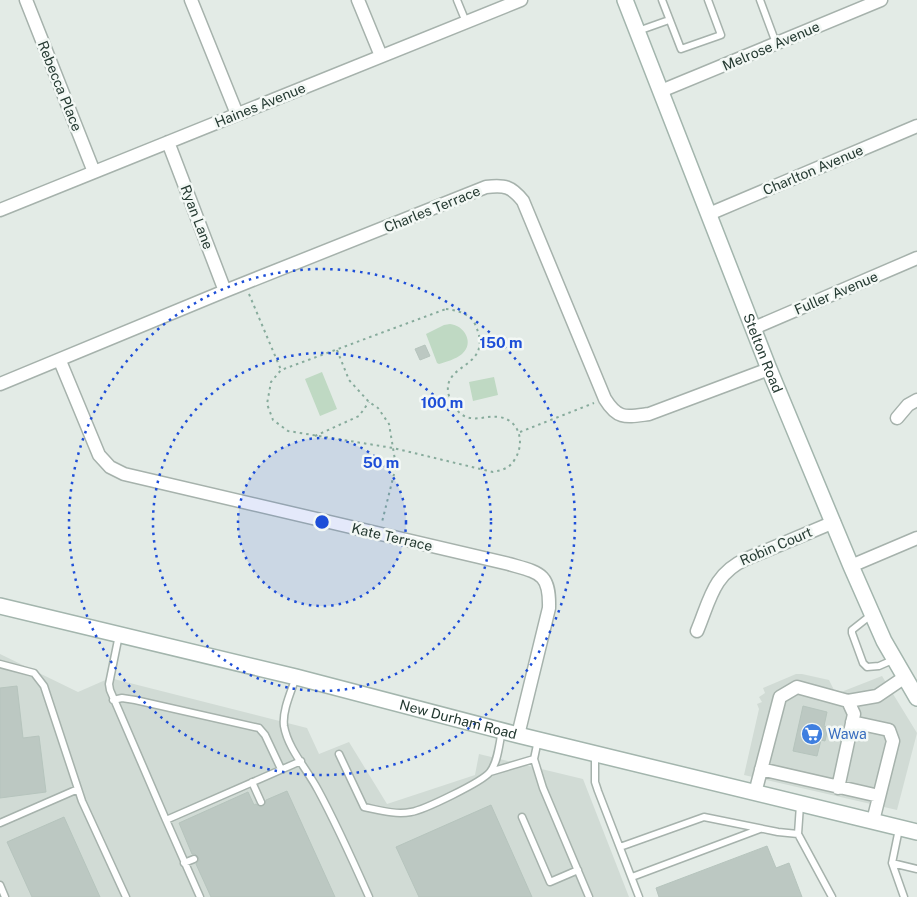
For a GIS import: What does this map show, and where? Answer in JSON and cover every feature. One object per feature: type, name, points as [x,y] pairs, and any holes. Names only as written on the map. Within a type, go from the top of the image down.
[{"type":"main road","name":"Stelton Road","points":[[625,0],[769,369],[834,522],[850,566],[872,614],[917,698]]},
{"type":"main road","name":"New Durham Road","points":[[0,606],[296,677],[538,740],[917,832]]},
{"type":"street","name":"Rebecca Place","points":[[26,0],[94,172]]},
{"type":"street","points":[[191,0],[237,114]]},
{"type":"street","points":[[358,0],[381,56]]},
{"type":"street","name":"Haines Avenue","points":[[0,210],[521,0]]},
{"type":"street","name":"Melrose Avenue","points":[[661,91],[881,0]]},
{"type":"street","name":"Charlton Avenue","points":[[710,214],[917,126]]},
{"type":"street","name":"Ryan Lane","points":[[168,142],[225,291]]},
{"type":"street","name":"Charles Terrace","points":[[0,384],[60,361],[225,291],[486,187],[502,186],[514,190],[524,201],[605,399],[612,411],[618,415],[631,417],[649,414],[769,369]]},
{"type":"street","name":"Fuller Avenue","points":[[754,328],[917,258]]},
{"type":"street","name":"Kate Terrace","points":[[60,361],[99,455],[110,467],[124,474],[536,572],[547,583],[549,594],[548,608],[518,735]]},
{"type":"street","points":[[898,418],[908,405],[917,400]]},
{"type":"street","name":"Robin Court","points":[[697,631],[717,582],[734,564],[834,522]]},
{"type":"street","points":[[850,566],[917,538]]},
{"type":"street","points":[[756,793],[780,697],[797,687],[848,701],[877,696],[905,677]]},
{"type":"street","points":[[838,788],[854,714],[848,701]]},
{"type":"street","points":[[852,722],[889,730],[893,741],[873,821]]},
{"type":"street","points":[[761,769],[879,796]]},
{"type":"lane","points":[[457,0],[466,22]]},
{"type":"lane","points":[[662,0],[681,49],[721,34],[708,0]]},
{"type":"lane","points":[[760,0],[776,44]]},
{"type":"lane","points":[[638,32],[670,20]]},
{"type":"lane","points":[[872,614],[852,630],[863,663],[867,666],[879,666],[895,659]]},
{"type":"lane","points":[[119,635],[109,684],[113,700],[200,897]]},
{"type":"lane","points":[[0,664],[34,673],[44,686],[78,789],[126,897]]},
{"type":"lane","points":[[296,677],[286,707],[284,724],[289,740],[344,838],[369,897]]},
{"type":"lane","points":[[113,700],[122,698],[135,700],[259,728],[265,735],[281,769]]},
{"type":"lane","points":[[339,754],[364,807],[384,811],[413,812],[472,786],[490,772],[495,764],[502,731]]},
{"type":"lane","points":[[538,740],[534,759],[543,788],[589,897]]},
{"type":"lane","points":[[595,754],[595,782],[639,897]]},
{"type":"lane","points":[[490,772],[534,759]]},
{"type":"lane","points":[[166,820],[301,761]]},
{"type":"lane","points":[[252,782],[261,802]]},
{"type":"lane","points":[[0,823],[78,789]]},
{"type":"lane","points":[[800,804],[798,834],[832,897]]},
{"type":"lane","points":[[522,817],[550,882],[578,870]]},
{"type":"lane","points":[[620,847],[704,817],[798,834]]},
{"type":"lane","points":[[632,877],[761,828]]},
{"type":"lane","points":[[899,828],[892,863],[904,897]]},
{"type":"lane","points":[[184,863],[194,859]]},
{"type":"lane","points":[[892,863],[917,869]]},
{"type":"lane","points":[[0,885],[5,897]]},
{"type":"path","points":[[244,284],[281,370]]},
{"type":"path","points":[[446,309],[456,310],[473,319],[479,333],[480,348],[466,366],[455,372],[450,381],[448,391],[453,406],[462,415],[477,419],[500,417],[514,425],[520,432],[517,457],[511,465],[503,470],[493,472],[393,448],[288,431],[273,420],[267,404],[271,382],[281,370],[435,312],[446,309]]},
{"type":"path","points":[[337,350],[349,380],[369,402],[378,408],[389,424],[396,466],[380,534]]},
{"type":"path","points":[[520,432],[605,399]]},
{"type":"path","points":[[315,436],[359,416],[369,402]]},
{"type":"shaded area","points":[[0,654],[78,692],[110,678],[307,728],[319,754],[349,742],[387,804],[475,775],[479,754],[583,779],[629,897],[0,897]]},
{"type":"shaded area","points":[[796,674],[829,680],[836,694],[882,676],[917,733],[897,810],[744,775],[759,709],[757,704],[762,702],[759,697],[765,693],[763,688]]},
{"type":"green space","points":[[450,324],[463,331],[468,340],[468,345],[460,356],[439,364],[426,334]]},
{"type":"green space","points":[[322,372],[337,409],[320,416],[305,379]]},
{"type":"green space","points":[[494,377],[498,395],[473,401],[469,382]]},
{"type":"building","points":[[425,345],[430,356],[420,360],[415,349]]},
{"type":"building","points":[[17,686],[23,738],[39,736],[46,792],[0,798],[0,688]]},
{"type":"building","name":"Wawa","points":[[803,706],[827,712],[824,726],[828,728],[825,741],[821,740],[817,756],[793,751]]},
{"type":"building","points":[[287,791],[335,897],[211,897],[196,864],[199,860],[198,857],[192,854],[179,823],[248,792],[254,805],[256,804],[261,807],[265,804],[266,800]]},
{"type":"building","points":[[491,805],[532,897],[419,897],[396,847]]},
{"type":"building","points":[[64,817],[100,897],[32,897],[7,842]]},
{"type":"building","points":[[767,846],[776,868],[789,863],[802,897],[659,897],[656,888]]},
{"type":"place","name":"Wawa","points":[[812,734]]}]
